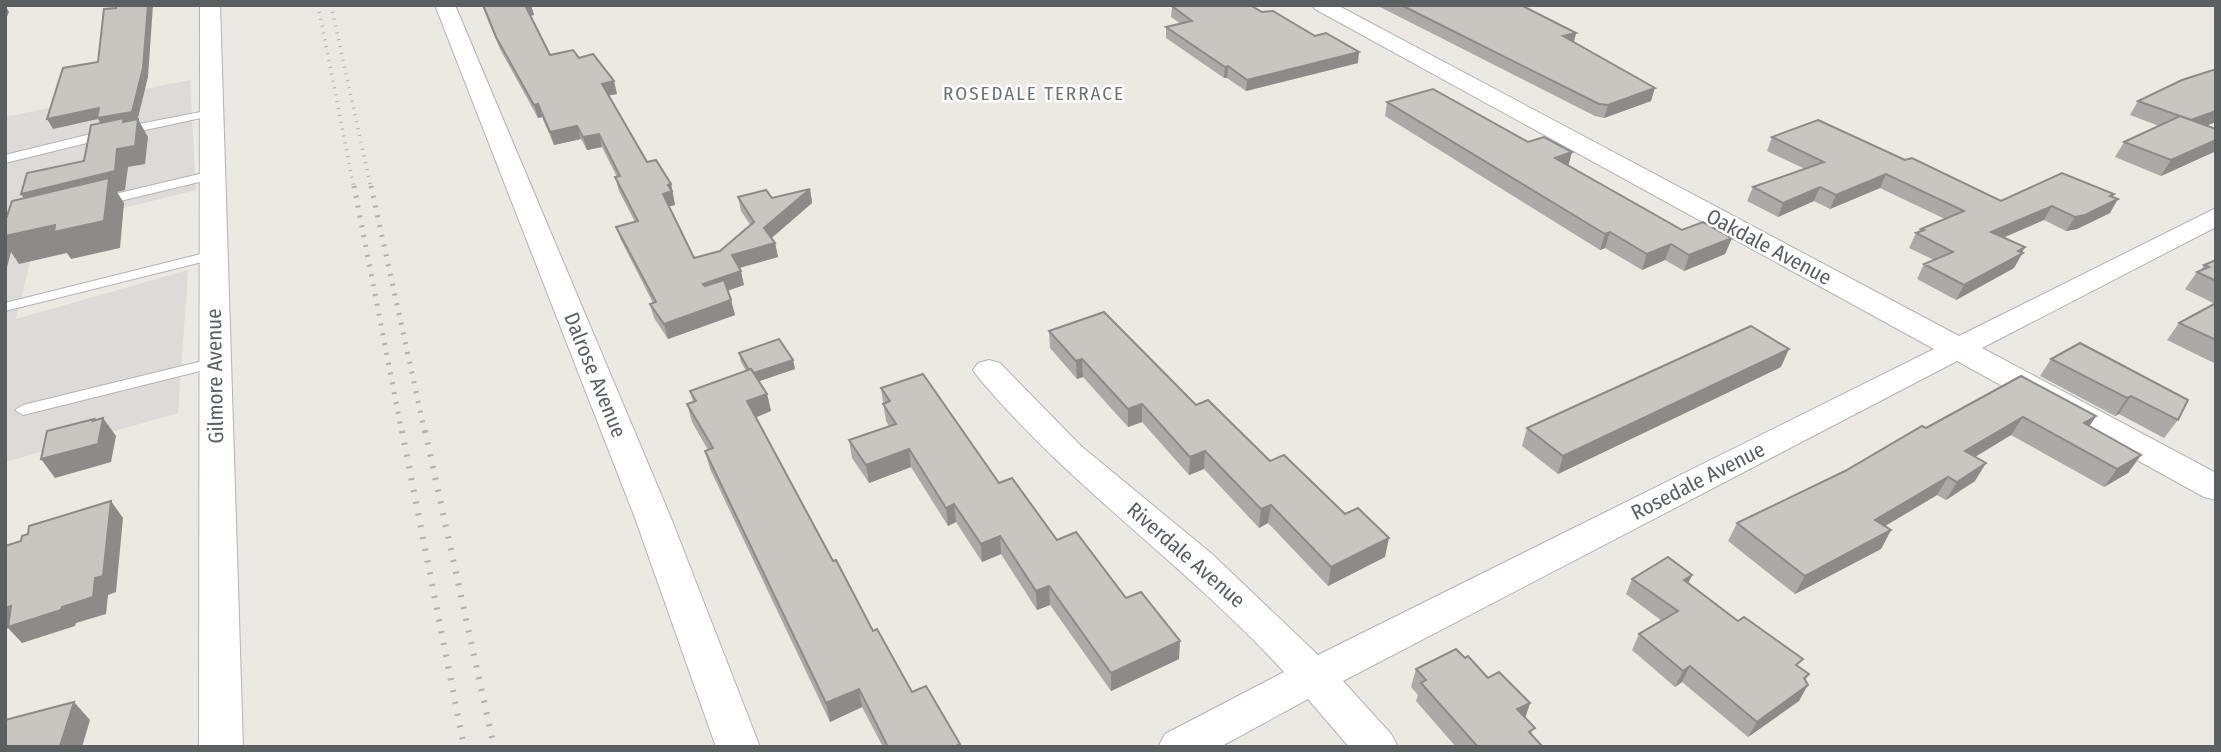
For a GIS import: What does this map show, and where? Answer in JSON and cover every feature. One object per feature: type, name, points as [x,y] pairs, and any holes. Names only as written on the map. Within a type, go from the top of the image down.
[{"type":"street","name":"Gilmore Avenue","points":[[209,5],[221,747]]},
{"type":"street","name":"Dalrose Avenue","points":[[445,5],[653,518],[738,747]]},
{"type":"street","name":"Oakdale Avenue","points":[[1322,5],[2216,488]]},
{"type":"street","name":"Rosedale Avenue","points":[[1180,747],[1314,675],[1958,350],[2216,216]]},
{"type":"street","name":"Riverdale Avenue","points":[[989,370],[1071,457],[1197,563],[1314,675],[1376,747]]},
{"type":"lane","points":[[5,159],[211,113]]},
{"type":"lane","points":[[91,204],[212,175]]},
{"type":"lane","points":[[5,307],[213,255]]},
{"type":"lane","points":[[23,410],[215,363]]},
{"type":"shaded area","points":[[190,80],[196,190],[38,229],[16,319],[188,270],[178,413],[5,462],[5,117]]},
{"type":"building","points":[[116,5],[148,5],[143,68],[132,112],[97,118],[99,108],[47,119],[63,68],[98,62],[104,9],[116,8]]},
{"type":"building","points":[[483,5],[525,5],[550,55],[573,50],[579,58],[593,54],[614,81],[602,84],[647,162],[656,160],[671,184],[668,185],[672,191],[663,194],[694,258],[720,251],[754,222],[738,197],[766,190],[772,198],[810,189],[764,228],[775,243],[732,255],[741,271],[703,284],[705,286],[724,280],[731,300],[664,324],[650,304],[656,302],[616,227],[638,221],[615,177],[620,176],[599,134],[583,137],[577,126],[550,132],[538,104],[534,105],[496,37]]},
{"type":"building","points":[[1250,5],[1262,12],[1273,11],[1315,36],[1326,33],[1359,52],[1247,80],[1166,27],[1192,21],[1172,6]]},
{"type":"building","points":[[1401,5],[1521,5],[1576,33],[1563,36],[1655,88],[1608,105],[1599,104]]},
{"type":"building","points":[[2216,69],[2216,111],[2191,120],[2138,101],[2182,80]]},
{"type":"building","points":[[1433,89],[1528,142],[1544,137],[1572,152],[1555,158],[1682,230],[1703,222],[1732,238],[1689,255],[1671,244],[1647,254],[1610,232],[1605,234],[1387,102]]},
{"type":"building","points":[[2180,116],[2216,129],[2216,140],[2171,160],[2124,142]]},
{"type":"building","points":[[124,118],[123,122],[138,119],[135,146],[117,149],[115,171],[21,194],[27,173],[84,161],[91,125]]},
{"type":"building","points":[[1818,120],[1905,160],[1912,158],[2001,201],[2062,173],[2114,194],[2110,196],[2118,199],[2075,217],[2052,206],[1991,232],[2025,247],[2018,251],[2023,253],[1964,285],[1924,264],[1953,252],[1916,233],[1964,211],[1886,174],[1836,195],[1820,187],[1783,203],[1753,187],[1824,162],[1772,137]]},
{"type":"building","points":[[109,178],[104,221],[54,232],[55,225],[5,236],[5,222],[12,201]]},
{"type":"building","points":[[2216,260],[2216,281],[2197,272],[2209,267],[2204,265]]},
{"type":"building","points":[[2216,303],[2216,340],[2179,323]]},
{"type":"building","points":[[1104,312],[1196,405],[1208,400],[1270,461],[1284,455],[1345,514],[1358,508],[1389,538],[1331,567],[1271,505],[1261,509],[1205,451],[1190,457],[1142,404],[1128,409],[1082,359],[1076,361],[1049,331]]},
{"type":"building","points":[[1751,326],[1789,349],[1563,456],[1527,428]]},
{"type":"building","points":[[779,339],[793,360],[754,373],[749,370],[739,353]]},
{"type":"building","points":[[2080,343],[2188,400],[2178,420],[2131,396],[2127,398],[2051,359]]},
{"type":"building","points":[[751,369],[767,394],[747,401],[833,561],[836,560],[873,631],[877,629],[912,692],[926,686],[960,744],[954,747],[888,747],[859,689],[826,703],[705,451],[713,448],[687,404],[696,401],[690,391]]},
{"type":"building","points":[[923,374],[999,483],[1012,478],[1057,540],[1076,532],[1126,598],[1141,592],[1180,641],[1111,673],[1049,586],[1036,591],[1000,536],[981,544],[954,504],[946,508],[909,449],[866,465],[849,440],[896,424],[883,404],[890,401],[881,388]]},
{"type":"building","points":[[2021,376],[2096,416],[2084,423],[2141,455],[2117,469],[2023,417],[1965,451],[1986,463],[1957,482],[1948,477],[1875,520],[1891,530],[1805,576],[1737,523],[1845,471],[1922,426],[1926,428]]},
{"type":"building","points":[[103,418],[98,444],[41,459],[47,431]]},
{"type":"building","points":[[111,501],[103,576],[95,578],[93,597],[8,627],[11,606],[5,608],[5,546],[21,541],[22,536],[28,534],[29,526]]},
{"type":"building","points":[[1668,557],[1692,575],[1684,580],[1738,621],[1744,617],[1803,659],[1796,665],[1809,674],[1804,678],[1808,685],[1757,722],[1690,666],[1683,671],[1639,634],[1678,611],[1632,579]]},
{"type":"building","points":[[1456,649],[1465,658],[1468,656],[1488,678],[1499,672],[1530,703],[1517,709],[1535,728],[1529,732],[1543,747],[1478,747],[1421,683],[1426,680],[1416,669]]},
{"type":"building","points":[[74,702],[60,746],[5,747],[5,720]]},
{"type":"railway","points":[[318,5],[354,188]]},
{"type":"railway","points":[[331,5],[371,188]]},
{"type":"railway","points":[[354,186],[402,433]]},
{"type":"railway","points":[[371,186],[425,433]]},
{"type":"railway","points":[[402,431],[464,747]]},
{"type":"railway","points":[[425,431],[494,747]]},
{"type":"district","name":"ROSEDALE TERRACE","points":[[1034,93]]}]
